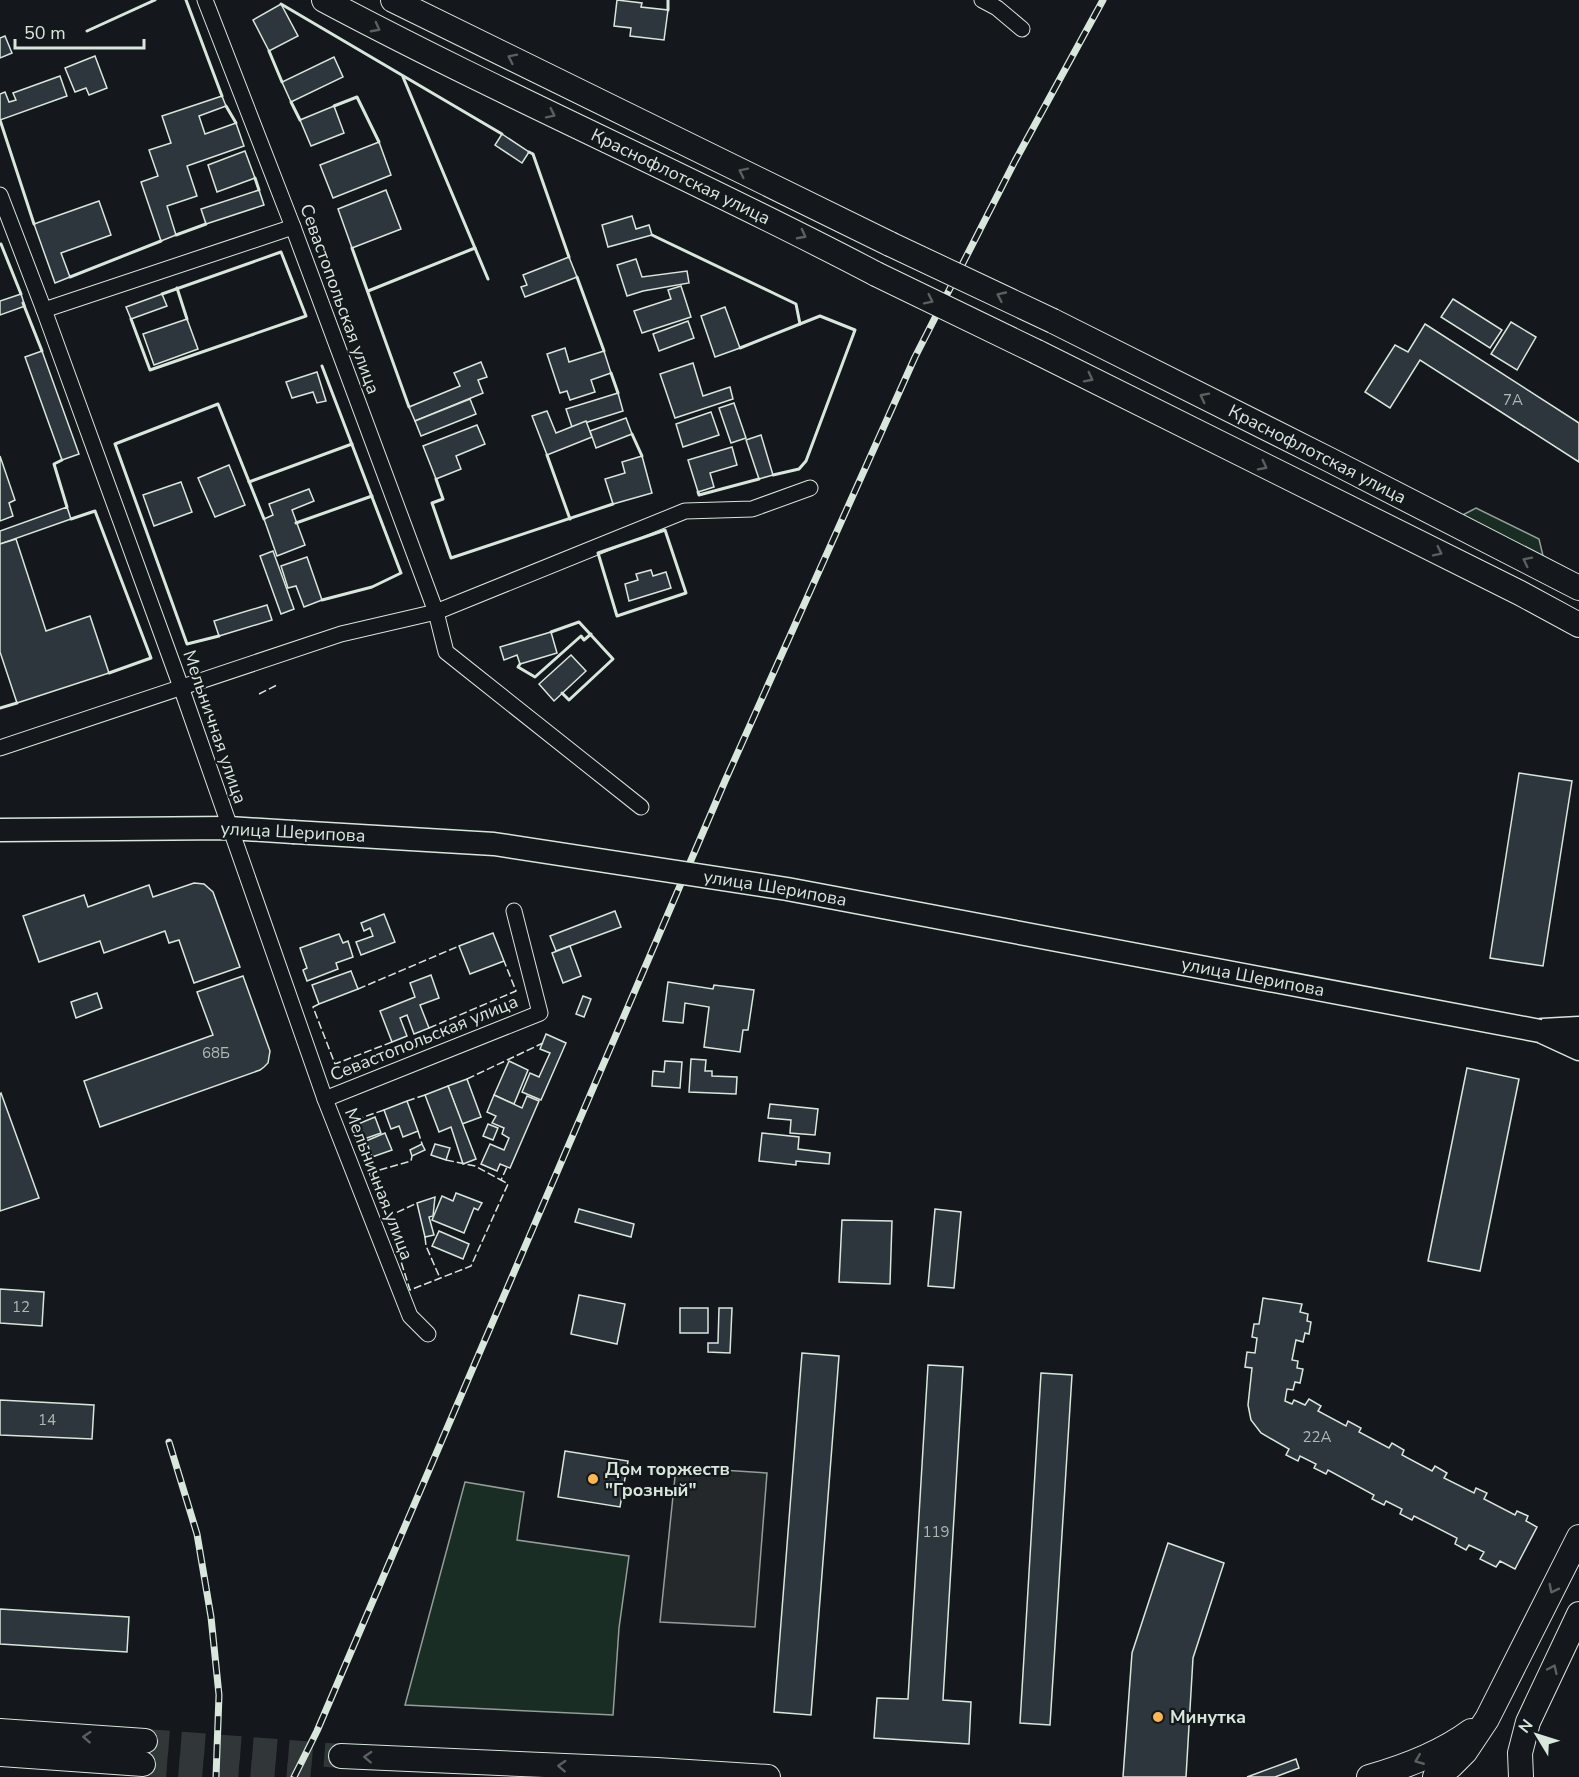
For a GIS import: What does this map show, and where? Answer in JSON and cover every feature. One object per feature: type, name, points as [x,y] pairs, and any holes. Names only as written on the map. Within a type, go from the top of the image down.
[{"type":"main road","name":"Краснофлотская улица","points":[[324,0],[426,53],[781,224],[876,274],[1520,593],[1579,625]]},
{"type":"main road","name":"Краснофлотская улица","points":[[393,0],[890,244],[1053,321],[1341,465],[1579,588]]},
{"type":"main road","name":"улица Шерипова","points":[[0,830],[229,828],[494,844],[787,890],[1540,1030]]},
{"type":"main road","points":[[1540,1030],[1579,1028]]},
{"type":"main road","points":[[1540,1030],[1579,1049]]},
{"type":"main road","points":[[1435,1777],[1465,1752],[1487,1719],[1579,1537]]},
{"type":"main road","points":[[1521,1777],[1520,1753],[1528,1722],[1579,1614]]},
{"type":"main road","points":[[1369,1777],[1394,1770],[1452,1745],[1487,1719]]},
{"type":"main road","points":[[0,1731],[144,1752],[0,1754]]},
{"type":"main road","points":[[340,1756],[768,1777]]},
{"type":"street","name":"Севастопольская улица","points":[[205,0],[293,227],[436,612]]},
{"type":"street","points":[[982,0],[997,8],[1022,29]]},
{"type":"street","name":"Мельничная улица","points":[[0,195],[181,687],[325,1099],[410,1316],[428,1334]]},
{"type":"street","points":[[44,310],[293,227]]},
{"type":"street","points":[[0,748],[341,634],[436,612],[685,511],[752,508],[810,488]]},
{"type":"street","points":[[436,612],[446,652],[641,807]]},
{"type":"street","name":"Севастопольская улица","points":[[325,1099],[540,1013],[514,910]]},
{"type":"green space","points":[[1476,508],[1539,539],[1544,560],[1457,518]]},
{"type":"green space","points":[[465,1482],[524,1492],[517,1540],[629,1556],[619,1628],[613,1715],[405,1705]]},
{"type":"shaded area","points":[[676,1467],[767,1473],[755,1627],[660,1622]]},
{"type":"building","points":[[617,0],[642,3],[641,7],[668,10],[664,40],[630,36],[631,28],[614,26]]},
{"type":"building","points":[[281,4],[298,36],[269,51],[253,20]]},
{"type":"building","points":[[5,36],[12,53],[0,58],[0,38]]},
{"type":"building","points":[[95,56],[107,88],[89,95],[86,88],[75,92],[65,68]]},
{"type":"building","points":[[334,57],[343,77],[291,102],[282,82]]},
{"type":"building","points":[[60,76],[67,96],[0,120],[0,94],[5,92],[9,102],[16,100],[13,93]]},
{"type":"building","points":[[222,96],[226,106],[199,116],[205,134],[236,123],[244,146],[187,166],[197,196],[167,206],[176,235],[161,241],[141,182],[158,176],[149,150],[171,143],[162,116]]},
{"type":"building","points":[[334,106],[344,133],[311,146],[300,120]]},
{"type":"building","points":[[502,134],[529,152],[522,163],[495,145]]},
{"type":"building","points":[[379,142],[391,175],[333,198],[320,165]]},
{"type":"building","points":[[245,151],[255,178],[217,192],[208,165]]},
{"type":"building","points":[[259,190],[264,205],[206,224],[201,209]]},
{"type":"building","points":[[386,190],[401,229],[352,248],[338,209]]},
{"type":"building","points":[[99,201],[111,235],[61,253],[70,277],[55,283],[34,224]]},
{"type":"building","points":[[632,216],[636,229],[649,225],[652,235],[608,247],[602,225]]},
{"type":"building","points":[[569,257],[577,277],[525,297],[521,287],[527,285],[523,275]]},
{"type":"building","points":[[636,259],[642,277],[687,271],[689,283],[627,296],[617,265]]},
{"type":"building","points":[[681,286],[691,317],[642,333],[634,311],[671,299],[668,290]]},
{"type":"building","points":[[21,294],[25,306],[0,315],[0,301]]},
{"type":"building","points":[[162,294],[167,306],[131,319],[126,307]]},
{"type":"building","points":[[1453,299],[1502,330],[1490,348],[1441,317]]},
{"type":"building","points":[[725,307],[740,348],[715,357],[701,316]]},
{"type":"building","points":[[187,319],[198,349],[154,365],[143,334]]},
{"type":"building","points":[[688,321],[694,338],[659,351],[653,334]]},
{"type":"building","points":[[1511,322],[1536,337],[1517,370],[1491,354]]},
{"type":"building","points":[[1425,324],[1579,423],[1579,462],[1420,360],[1390,408],[1365,392],[1395,345],[1408,352]]},
{"type":"building","points":[[565,348],[569,362],[604,351],[611,373],[591,380],[595,392],[570,400],[567,391],[560,393],[547,354]]},
{"type":"building","points":[[42,351],[79,454],[62,460],[25,357]]},
{"type":"building","points":[[481,362],[487,377],[478,380],[483,393],[415,421],[409,407],[460,386],[454,373]]},
{"type":"building","points":[[693,363],[703,396],[730,387],[733,399],[675,418],[660,374]]},
{"type":"building","points":[[317,372],[326,401],[317,403],[313,392],[292,398],[286,382]]},
{"type":"building","points":[[618,393],[623,411],[572,427],[566,409]]},
{"type":"building","points":[[470,399],[476,414],[421,436],[415,421]]},
{"type":"building","points":[[734,403],[746,438],[731,443],[719,408]]},
{"type":"building","points":[[547,411],[556,433],[586,421],[592,437],[547,455],[532,416]]},
{"type":"building","points":[[711,412],[719,435],[683,447],[676,424]]},
{"type":"building","points":[[626,418],[632,434],[596,448],[590,431]]},
{"type":"building","points":[[477,425],[485,444],[456,456],[461,469],[436,479],[423,446]]},
{"type":"building","points":[[761,435],[773,475],[759,479],[746,440]]},
{"type":"building","points":[[732,447],[737,465],[710,473],[714,487],[698,492],[688,460]]},
{"type":"building","points":[[0,456],[15,500],[9,503],[13,516],[0,521]]},
{"type":"building","points":[[642,456],[652,493],[613,504],[605,479],[625,473],[622,462]]},
{"type":"building","points":[[229,465],[245,505],[215,517],[198,478]]},
{"type":"building","points":[[181,482],[192,512],[154,526],[143,495]]},
{"type":"building","points":[[309,489],[314,501],[292,510],[305,545],[277,556],[264,519],[273,515],[269,504]]},
{"type":"building","points":[[67,507],[71,519],[0,544],[0,531]]},
{"type":"building","points":[[16,539],[46,631],[90,616],[109,673],[17,703],[0,652],[0,544]]},
{"type":"building","points":[[273,551],[294,609],[281,614],[260,556]]},
{"type":"building","points":[[307,557],[322,600],[304,607],[296,586],[288,588],[281,566]]},
{"type":"building","points":[[651,570],[653,576],[666,572],[671,588],[629,601],[625,584],[638,580],[636,574]]},
{"type":"building","points":[[267,605],[272,620],[219,636],[214,621]]},
{"type":"building","points":[[551,632],[557,653],[520,664],[517,655],[504,660],[500,647]]},
{"type":"building","points":[[571,655],[586,671],[554,701],[539,684]]},
{"type":"building","points":[[1519,773],[1572,781],[1543,966],[1490,958]]},
{"type":"building","points":[[194,883],[204,884],[213,892],[240,967],[194,983],[179,940],[169,943],[165,931],[104,953],[100,941],[39,962],[23,916],[84,895],[88,907],[149,885],[153,897]]},
{"type":"building","points":[[615,911],[621,927],[556,951],[550,936]]},
{"type":"building","points":[[384,914],[395,942],[361,955],[356,942],[373,936],[370,928],[364,931],[361,923]]},
{"type":"building","points":[[493,933],[504,961],[470,974],[459,946]]},
{"type":"building","points":[[339,934],[343,943],[348,941],[353,957],[336,963],[338,969],[307,981],[303,970],[307,968],[300,948]]},
{"type":"building","points":[[570,946],[581,976],[563,983],[552,953]]},
{"type":"building","points":[[351,971],[358,989],[319,1004],[312,985]]},
{"type":"building","points":[[431,975],[439,998],[420,1005],[429,1028],[414,1034],[407,1015],[400,1018],[407,1036],[392,1042],[380,1011],[415,997],[410,983]]},
{"type":"building","points":[[243,976],[270,1051],[268,1063],[260,1070],[100,1127],[84,1081],[213,1035],[197,992]]},
{"type":"building","points":[[668,982],[713,989],[714,985],[754,990],[748,1030],[743,1030],[740,1052],[704,1047],[709,1007],[685,1003],[683,1023],[663,1021]]},
{"type":"building","points":[[97,993],[102,1008],[76,1018],[71,1002]]},
{"type":"building","points":[[583,996],[591,999],[584,1017],[576,1014]]},
{"type":"building","points":[[546,1034],[566,1043],[541,1100],[522,1092],[530,1073],[539,1077],[550,1053],[540,1049]]},
{"type":"building","points":[[691,1059],[706,1060],[705,1071],[712,1071],[712,1076],[737,1077],[736,1094],[689,1092]]},
{"type":"building","points":[[509,1061],[528,1070],[514,1104],[494,1095]]},
{"type":"building","points":[[665,1061],[682,1062],[680,1088],[652,1086],[653,1071],[664,1072]]},
{"type":"building","points":[[1467,1068],[1519,1079],[1480,1271],[1428,1261]]},
{"type":"building","points":[[467,1079],[481,1117],[462,1124],[448,1086]]},
{"type":"building","points":[[448,1086],[476,1159],[463,1164],[451,1127],[439,1132],[425,1095]]},
{"type":"building","points":[[0,1094],[39,1198],[0,1211]]},
{"type":"building","points":[[494,1095],[522,1108],[527,1096],[539,1101],[510,1168],[500,1164],[497,1171],[481,1164],[490,1144],[504,1150],[509,1138],[502,1134],[504,1128],[492,1123],[496,1116],[487,1112]]},
{"type":"building","points":[[407,1101],[418,1131],[403,1137],[399,1126],[391,1129],[384,1110]]},
{"type":"building","points":[[770,1104],[818,1109],[815,1135],[790,1133],[791,1120],[768,1118]]},
{"type":"building","points":[[375,1117],[381,1133],[364,1139],[358,1124]]},
{"type":"building","points":[[488,1124],[498,1128],[493,1140],[483,1136]]},
{"type":"building","points":[[385,1133],[392,1150],[372,1157],[366,1141]]},
{"type":"building","points":[[762,1133],[799,1137],[798,1149],[830,1153],[829,1164],[796,1161],[796,1165],[759,1161]]},
{"type":"building","points":[[422,1144],[425,1150],[412,1156],[410,1150]]},
{"type":"building","points":[[435,1144],[450,1148],[446,1160],[431,1155]]},
{"type":"building","points":[[456,1193],[482,1203],[478,1210],[474,1208],[464,1233],[432,1220],[442,1196],[453,1201]]},
{"type":"building","points":[[435,1197],[433,1216],[429,1217],[434,1235],[425,1237],[417,1203]]},
{"type":"building","points":[[579,1209],[634,1224],[631,1237],[575,1222]]},
{"type":"building","points":[[935,1209],[961,1212],[954,1288],[928,1286]]},
{"type":"building","points":[[842,1220],[892,1221],[890,1284],[839,1282]]},
{"type":"building","points":[[439,1231],[469,1244],[463,1259],[432,1246]]},
{"type":"building","points":[[0,1289],[44,1292],[42,1326],[0,1323]]},
{"type":"building","points":[[579,1295],[625,1304],[617,1344],[571,1334]]},
{"type":"building","points":[[1263,1298],[1302,1304],[1300,1312],[1308,1314],[1307,1321],[1311,1322],[1309,1334],[1305,1333],[1303,1342],[1296,1340],[1292,1360],[1298,1361],[1297,1368],[1303,1369],[1300,1383],[1295,1382],[1293,1390],[1287,1389],[1285,1401],[1292,1404],[1294,1400],[1305,1405],[1309,1399],[1321,1406],[1318,1411],[1346,1426],[1348,1421],[1361,1428],[1359,1432],[1389,1448],[1392,1443],[1404,1450],[1402,1455],[1432,1471],[1435,1466],[1447,1473],[1444,1478],[1474,1493],[1476,1488],[1487,1493],[1484,1499],[1515,1515],[1517,1511],[1528,1516],[1526,1521],[1537,1527],[1515,1569],[1500,1561],[1496,1567],[1480,1559],[1484,1552],[1469,1545],[1466,1550],[1455,1544],[1457,1538],[1414,1516],[1412,1520],[1400,1514],[1402,1509],[1386,1501],[1384,1505],[1372,1499],[1374,1495],[1328,1470],[1326,1474],[1314,1468],[1316,1464],[1300,1456],[1298,1461],[1286,1455],[1289,1449],[1261,1433],[1251,1420],[1248,1405],[1252,1368],[1245,1367],[1247,1352],[1255,1353],[1257,1338],[1252,1337],[1254,1324],[1259,1324]]},
{"type":"building","points":[[680,1308],[708,1308],[708,1333],[680,1333]]},
{"type":"building","points":[[719,1308],[732,1308],[730,1353],[708,1352],[708,1343],[718,1343]]},
{"type":"building","points":[[802,1353],[839,1356],[811,1715],[774,1712]]},
{"type":"building","points":[[928,1365],[963,1367],[943,1700],[971,1702],[969,1744],[874,1738],[877,1698],[908,1699]]},
{"type":"building","points":[[1041,1373],[1072,1375],[1050,1725],[1020,1723]]},
{"type":"building","points":[[0,1400],[94,1405],[92,1439],[0,1435]]},
{"type":"building","points":[[565,1451],[628,1461],[620,1507],[558,1497]]},
{"type":"building","name":"Минутка","points":[[1168,1543],[1224,1563],[1193,1658],[1186,1777],[1123,1777],[1132,1653]]},
{"type":"building","points":[[0,1609],[129,1617],[127,1652],[0,1644]]},
{"type":"building","points":[[1296,1759],[1299,1768],[1275,1777],[1247,1777]]},
{"type":"tunnel","points":[[145,1741],[341,1756]]},
{"type":"tunnel","points":[[143,1764],[316,1777]]},
{"type":"railway","points":[[294,1777],[317,1731],[725,781],[915,357],[1015,161],[1103,0]]},
{"type":"railway","points":[[169,1442],[197,1534],[211,1617],[219,1695],[216,1777]]},
{"type":"fence","points":[[259,694],[277,685]]},
{"type":"fence","points":[[358,989],[459,946]]},
{"type":"fence","points":[[429,1028],[516,991],[504,961]]},
{"type":"fence","points":[[319,1004],[313,1007],[335,1064],[392,1042]]},
{"type":"fence","points":[[467,1079],[543,1043]]},
{"type":"fence","points":[[407,1101],[425,1095]]},
{"type":"fence","points":[[384,1110],[349,1122],[387,1217],[410,1290],[471,1266],[508,1184],[501,1180],[507,1167]]},
{"type":"fence","points":[[418,1131],[422,1144]]},
{"type":"fence","points":[[369,1173],[411,1161],[412,1156]]},
{"type":"fence","points":[[446,1160],[475,1166],[501,1180]]},
{"type":"fence","points":[[387,1217],[417,1203]]},
{"type":"fence","points":[[425,1237],[426,1246],[440,1278]]},
{"type":"wall","points":[[87,31],[155,0]]},
{"type":"wall","points":[[186,0],[222,96]]},
{"type":"wall","points":[[668,0],[668,10]]},
{"type":"wall","points":[[281,4],[502,134]]},
{"type":"wall","points":[[269,51],[282,82]]},
{"type":"wall","points":[[403,77],[488,279]]},
{"type":"wall","points":[[334,106],[357,97],[379,142]]},
{"type":"wall","points":[[291,102],[300,120]]},
{"type":"wall","points":[[226,106],[236,123]]},
{"type":"wall","points":[[0,120],[34,224]]},
{"type":"wall","points":[[529,152],[533,154],[569,257]]},
{"type":"wall","points":[[255,178],[259,190]]},
{"type":"wall","points":[[176,235],[206,224]]},
{"type":"wall","points":[[652,235],[796,304],[800,324]]},
{"type":"wall","points":[[70,277],[161,241]]},
{"type":"wall","points":[[1,244],[21,294]]},
{"type":"wall","points":[[352,248],[409,407]]},
{"type":"wall","points":[[368,291],[475,248]]},
{"type":"wall","points":[[131,319],[150,370],[306,316],[281,252],[162,294]]},
{"type":"wall","points":[[577,277],[604,351]]},
{"type":"wall","points":[[177,288],[187,319]]},
{"type":"wall","points":[[23,303],[42,351]]},
{"type":"wall","points":[[740,348],[820,316],[855,330],[806,461],[799,469],[773,475]]},
{"type":"wall","points":[[322,366],[401,573],[372,587],[322,600]]},
{"type":"wall","points":[[611,373],[618,393]]},
{"type":"wall","points":[[219,636],[187,644],[115,444],[218,404],[264,519]]},
{"type":"wall","points":[[632,434],[642,456]]},
{"type":"wall","points":[[249,482],[352,444]]},
{"type":"wall","points":[[547,455],[570,519]]},
{"type":"wall","points":[[62,460],[54,464],[67,507]]},
{"type":"wall","points":[[436,479],[443,499],[432,503],[451,558],[613,504]]},
{"type":"wall","points":[[698,492],[699,495],[759,479]]},
{"type":"wall","points":[[296,523],[372,496]]},
{"type":"wall","points":[[71,519],[95,511],[151,658],[109,673]]},
{"type":"wall","points":[[665,530],[686,593],[617,616],[598,553],[665,530]]},
{"type":"wall","points":[[551,632],[579,622],[613,659],[569,700],[562,693]]},
{"type":"wall","points":[[520,664],[518,667],[535,677],[581,636],[584,640],[591,634]]},
{"type":"wall","points":[[0,708],[17,703]]},
{"type":"place","name":"Дом торжеств \"Грозный\"","points":[[593,1479]]},
{"type":"place","name":"Минутка","points":[[1158,1717]]}]
